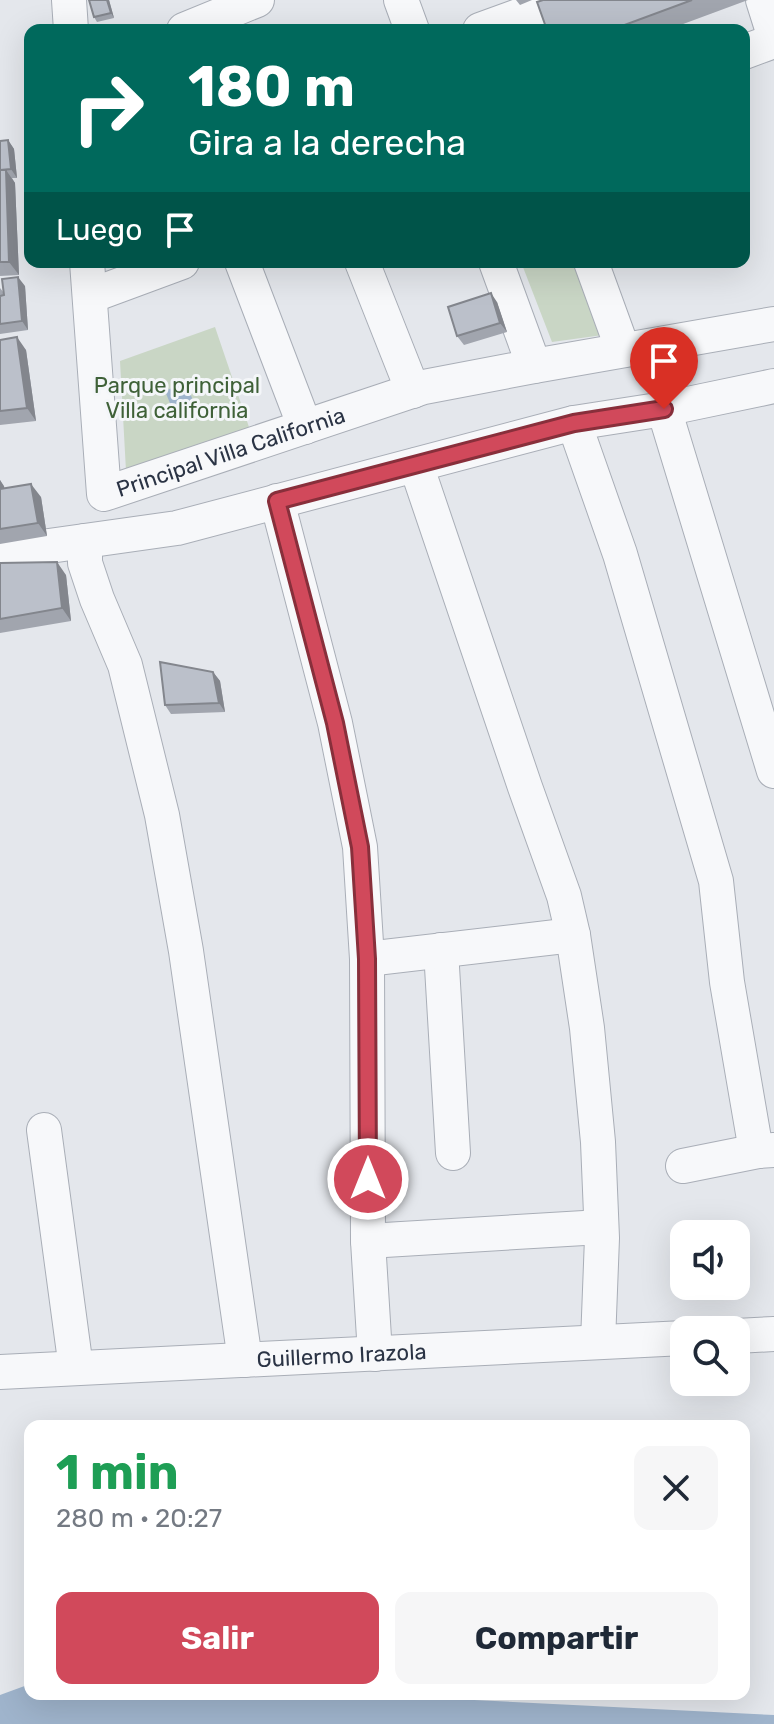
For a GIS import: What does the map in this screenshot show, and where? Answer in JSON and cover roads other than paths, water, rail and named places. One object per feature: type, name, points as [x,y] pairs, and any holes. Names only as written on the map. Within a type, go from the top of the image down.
[{"type":"street","points":[[69,0],[71,24]]},
{"type":"street","points":[[199,24],[257,0]]},
{"type":"street","points":[[401,0],[410,24]]},
{"type":"street","points":[[496,24],[562,0]]},
{"type":"street","points":[[763,0],[774,35]]},
{"type":"street","points":[[750,50],[774,41]]},
{"type":"street","name":"Principal Villa California","points":[[88,268],[104,494],[424,387],[774,324]]},
{"type":"street","points":[[90,296],[166,268]]},
{"type":"street","points":[[244,268],[305,427]]},
{"type":"street","points":[[364,268],[413,391]]},
{"type":"street","points":[[498,268],[534,366]]},
{"type":"street","points":[[593,268],[623,350]]},
{"type":"street","points":[[0,553],[177,528],[574,423],[664,409],[774,386]]},
{"type":"street","points":[[664,409],[774,771]]},
{"type":"street","points":[[574,423],[620,554],[716,881],[727,982],[754,1139],[766,1150]]},
{"type":"street","points":[[416,465],[564,896],[573,935],[587,1028],[598,1142],[601,1227],[598,1342]]},
{"type":"street","points":[[277,501],[335,723],[360,847],[367,959],[368,1241],[375,1354]]},
{"type":"street","points":[[85,541],[85,563],[125,665],[162,815],[186,951],[245,1360]]},
{"type":"street","points":[[367,959],[573,935]]},
{"type":"street","points":[[441,950],[453,1153]]},
{"type":"street","points":[[44,1130],[76,1368]]},
{"type":"street","points":[[683,1166],[766,1150]]},
{"type":"street","points":[[368,1241],[601,1227]]},
{"type":"street","points":[[750,1335],[774,1334]]},
{"type":"street","name":"Guillermo Irazola","points":[[0,1372],[670,1339]]},
{"type":"water","points":[[186,382],[195,406],[174,413],[165,391]]},
{"type":"water","points":[[24,1686],[24,1700],[473,1700],[774,1715],[774,1724],[0,1724],[0,1695]]},
{"type":"park label","name":"Parque principal Villa california","points":[[177,398]]}]
